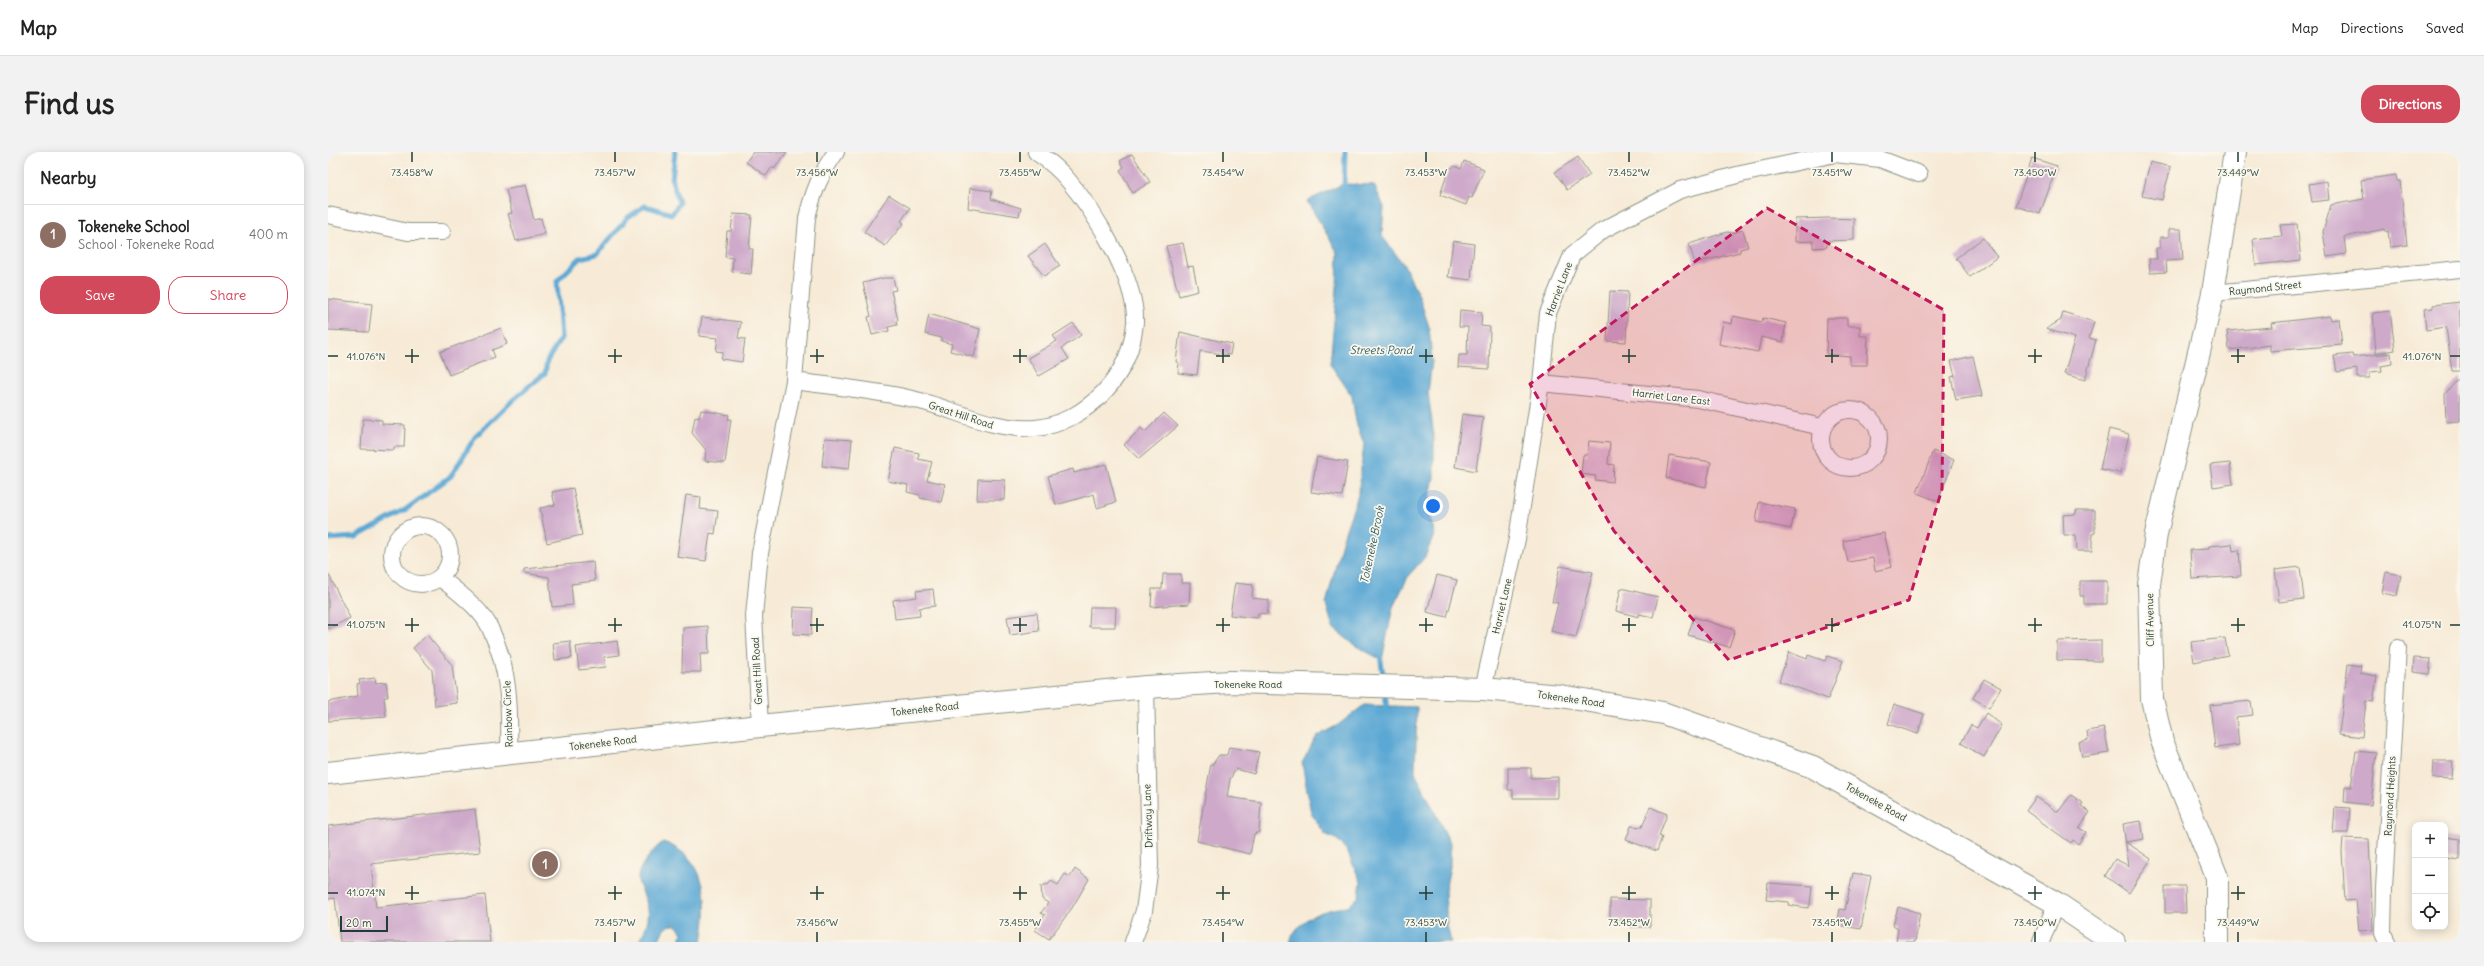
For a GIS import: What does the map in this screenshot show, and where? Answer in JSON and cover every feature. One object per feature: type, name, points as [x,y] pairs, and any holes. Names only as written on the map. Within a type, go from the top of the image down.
[{"type":"main road","name":"Raymond Street","points":[[2213,294],[2235,152]]},
{"type":"main road","name":"Cliff Avenue","points":[[2213,294],[2156,534],[2149,585],[2152,699],[2162,741],[2217,877],[2217,942]]},
{"type":"main road","name":"Tokeneke Road","points":[[328,773],[760,726],[1146,687],[1230,682],[1483,690],[1560,696],[1663,713],[1813,767],[2056,903],[2114,942]]},
{"type":"street","name":"Great Hill Road","points":[[760,726],[755,608],[760,553],[794,381],[807,218],[812,196],[821,174],[836,152]]},
{"type":"street","name":"Great Hill Road","points":[[794,381],[908,398],[1003,428],[1035,428],[1056,424],[1078,414],[1097,399],[1115,380],[1125,361],[1135,321],[1132,299],[1121,265],[1100,225],[1068,180],[1036,152]]},
{"type":"street","name":"Harriet Lane","points":[[1483,690],[1517,539],[1541,383],[1548,313],[1572,255],[1603,230],[1680,190],[1835,154],[1880,159],[1919,174]]},
{"type":"street","points":[[328,216],[408,232],[442,232]]},
{"type":"street","name":"Raymond Street","points":[[2213,294],[2460,269]]},
{"type":"street","name":"Harriet Lane East","points":[[1541,383],[1698,399],[1822,427]]},
{"type":"street","name":"Rainbow Circle","points":[[440,578],[459,592],[490,626],[508,679],[510,754]]},
{"type":"street","name":"Raymond Heights","points":[[2387,942],[2383,934],[2384,896],[2398,648]]},
{"type":"street","name":"Driftway Lane","points":[[1133,942],[1144,911],[1150,866],[1146,687]]},
{"type":"street","points":[[2041,942],[2056,903]]},
{"type":"highlighted area","points":[[1767,208],[1944,310],[1942,489],[1909,600],[1729,660],[1614,531],[1530,384]]},
{"type":"water","name":"Streets Pond","points":[[1343,184],[1374,185],[1384,207],[1382,236],[1404,265],[1419,296],[1429,327],[1432,361],[1428,393],[1434,437],[1434,477],[1427,510],[1435,533],[1425,557],[1409,575],[1393,607],[1382,660],[1356,646],[1333,628],[1326,604],[1343,538],[1358,495],[1364,444],[1356,422],[1352,396],[1330,364],[1337,288],[1338,253],[1307,201]]},
{"type":"water","points":[[1364,705],[1417,707],[1415,772],[1450,843],[1450,867],[1445,891],[1447,925],[1451,942],[1290,942],[1299,926],[1306,920],[1321,912],[1348,907],[1359,896],[1361,882],[1347,851],[1338,840],[1325,834],[1311,813],[1302,763],[1317,736],[1338,725]]},
{"type":"water","points":[[663,842],[678,849],[689,859],[697,870],[705,897],[702,942],[680,942],[682,933],[676,925],[672,925],[662,932],[658,942],[639,942],[646,926],[648,909],[639,884],[639,873],[641,867],[650,855]]},
{"type":"building","points":[[753,152],[787,152],[774,169],[772,167],[766,176],[746,162]]},
{"type":"building","points":[[1132,154],[1150,182],[1133,193],[1120,170],[1124,167],[1120,161]]},
{"type":"building","points":[[1578,157],[1590,175],[1567,190],[1555,172]]},
{"type":"building","points":[[2032,158],[2057,166],[2040,214],[2016,206]]},
{"type":"building","points":[[1464,161],[1484,169],[1472,198],[1469,197],[1466,205],[1440,195],[1449,169],[1455,166],[1461,169]]},
{"type":"building","points":[[2150,162],[2171,167],[2162,200],[2142,196]]},
{"type":"building","points":[[2396,175],[2397,181],[2400,181],[2407,245],[2390,247],[2388,231],[2386,232],[2385,229],[2344,237],[2346,254],[2327,257],[2323,232],[2331,205],[2364,199],[2361,180]]},
{"type":"building","points":[[2327,181],[2329,200],[2312,202],[2309,184]]},
{"type":"building","points":[[525,185],[534,220],[541,218],[545,234],[516,241],[508,214],[512,213],[506,190]]},
{"type":"building","points":[[970,188],[992,191],[991,199],[1021,208],[1019,216],[968,208]]},
{"type":"building","points":[[889,195],[910,208],[901,221],[904,223],[885,246],[864,232]]},
{"type":"building","points":[[733,214],[752,215],[749,249],[753,249],[751,274],[732,272],[733,258],[725,257],[727,231],[731,231]]},
{"type":"building","points":[[1795,219],[1854,219],[1854,240],[1827,241],[1827,247],[1813,248],[1813,241],[1795,242]]},
{"type":"building","points":[[2297,224],[2301,260],[2256,265],[2253,239],[2282,236],[2280,225]]},
{"type":"building","points":[[2169,229],[2181,229],[2183,260],[2166,261],[2167,272],[2150,273],[2149,259],[2157,259],[2156,248],[2160,248],[2160,237],[2169,237]]},
{"type":"building","points":[[1743,230],[1748,247],[1740,249],[1740,252],[1695,263],[1689,244],[1727,232],[1732,233]]},
{"type":"building","points":[[1983,238],[1997,257],[1970,277],[1956,258]]},
{"type":"building","points":[[1453,241],[1474,244],[1471,280],[1448,277]]},
{"type":"building","points":[[1183,243],[1188,267],[1193,266],[1198,291],[1179,296],[1166,246]]},
{"type":"building","points":[[1045,244],[1060,266],[1044,276],[1028,256]]},
{"type":"building","points":[[884,278],[893,278],[896,290],[891,291],[898,320],[896,321],[897,325],[888,327],[889,331],[872,335],[868,317],[871,316],[863,283]]},
{"type":"building","points":[[1610,291],[1628,292],[1626,342],[1607,341]]},
{"type":"building","points":[[328,299],[372,304],[369,332],[328,330]]},
{"type":"building","points":[[2460,302],[2460,371],[2452,371],[2446,327],[2426,330],[2424,309],[2433,308],[2433,305]]},
{"type":"building","points":[[1460,310],[1482,312],[1481,326],[1490,327],[1489,369],[1458,367],[1459,355],[1467,355],[1468,327],[1459,327]]},
{"type":"building","points":[[2390,311],[2395,350],[2376,353],[2373,313]]},
{"type":"building","points":[[2063,312],[2094,322],[2089,338],[2096,340],[2085,380],[2064,374],[2075,338],[2046,329],[2061,320]]},
{"type":"building","points":[[929,314],[980,329],[974,357],[950,351],[952,344],[941,341],[942,338],[925,334]]},
{"type":"building","points":[[1733,316],[1762,322],[1763,318],[1786,323],[1783,342],[1761,337],[1758,352],[1719,344],[1723,322],[1732,324]]},
{"type":"building","points":[[2330,316],[2331,320],[2339,319],[2342,345],[2270,351],[2270,345],[2229,350],[2227,331],[2272,327],[2271,323]]},
{"type":"building","points":[[702,317],[741,322],[738,338],[745,339],[742,362],[721,359],[723,352],[716,351],[718,338],[699,336]]},
{"type":"building","points":[[1827,318],[1847,318],[1847,326],[1860,326],[1860,336],[1868,336],[1867,365],[1850,365],[1850,356],[1826,354]]},
{"type":"building","points":[[1073,323],[1081,335],[1062,348],[1069,359],[1039,376],[1028,358],[1057,341],[1053,336]]},
{"type":"building","points":[[501,328],[507,344],[492,350],[495,357],[449,375],[440,352]]},
{"type":"building","points":[[1180,332],[1232,344],[1230,355],[1200,351],[1197,375],[1178,373],[1179,363],[1176,362]]},
{"type":"building","points":[[2391,353],[2392,364],[2381,366],[2382,371],[2370,372],[2370,378],[2357,378],[2357,369],[2337,372],[2334,356],[2352,354],[2353,357]]},
{"type":"building","points":[[1973,356],[1982,396],[1956,400],[1951,377],[1955,376],[1951,361]]},
{"type":"building","points":[[2460,377],[2460,421],[2446,422],[2445,394]]},
{"type":"building","points":[[701,410],[729,415],[728,419],[731,419],[725,463],[705,461],[706,450],[692,433],[695,417],[699,418]]},
{"type":"building","points":[[1164,413],[1178,426],[1139,459],[1124,445],[1141,428],[1145,432]]},
{"type":"building","points":[[1462,414],[1483,417],[1476,471],[1455,467]]},
{"type":"building","points":[[363,419],[382,420],[382,424],[405,425],[404,447],[394,447],[394,450],[361,449]]},
{"type":"building","points":[[2109,429],[2129,434],[2120,473],[2100,469]]},
{"type":"building","points":[[825,438],[852,440],[849,469],[822,466]]},
{"type":"building","points":[[1589,441],[1610,443],[1608,464],[1614,465],[1613,482],[1595,480],[1596,476],[1581,474],[1583,455],[1587,455]]},
{"type":"building","points":[[895,448],[919,453],[918,459],[932,462],[927,480],[945,484],[941,502],[920,498],[920,495],[907,492],[908,485],[888,481]]},
{"type":"building","points":[[1933,451],[1954,460],[1938,501],[1917,493]]},
{"type":"building","points":[[1669,455],[1711,462],[1706,487],[1666,478]]},
{"type":"building","points":[[1317,457],[1348,462],[1342,496],[1311,492]]},
{"type":"building","points":[[2230,463],[2233,484],[2213,487],[2210,465]]},
{"type":"building","points":[[1106,464],[1116,502],[1097,508],[1094,494],[1056,505],[1048,476],[1073,469],[1074,473]]},
{"type":"building","points":[[978,479],[1005,480],[1004,500],[977,500]]},
{"type":"building","points":[[573,488],[582,535],[547,543],[540,508],[555,505],[552,492]]},
{"type":"building","points":[[686,495],[701,497],[700,509],[718,511],[715,534],[710,533],[706,561],[677,557]]},
{"type":"building","points":[[1759,502],[1795,509],[1791,529],[1756,522]]},
{"type":"building","points":[[2076,510],[2095,510],[2095,533],[2092,534],[2092,551],[2077,551],[2076,535],[2064,535],[2063,515],[2076,514]]},
{"type":"building","points":[[1884,533],[1892,567],[1875,571],[1873,558],[1848,562],[1843,541]]},
{"type":"building","points":[[2232,544],[2233,551],[2239,550],[2241,576],[2192,579],[2190,550],[2209,549],[2209,546]]},
{"type":"building","points":[[593,562],[595,581],[571,584],[573,605],[552,607],[549,577],[524,573],[524,569]]},
{"type":"building","points":[[1560,566],[1593,572],[1576,637],[1551,631],[1558,603],[1552,602]]},
{"type":"building","points":[[2300,567],[2304,599],[2279,602],[2275,570]]},
{"type":"building","points":[[2386,572],[2401,575],[2397,596],[2382,593]]},
{"type":"building","points":[[328,573],[350,618],[328,629]]},
{"type":"building","points":[[1163,574],[1181,574],[1181,583],[1190,583],[1189,604],[1151,607],[1152,589],[1162,589]]},
{"type":"building","points":[[1437,575],[1457,580],[1447,617],[1427,612]]},
{"type":"building","points":[[2080,581],[2107,581],[2107,604],[2084,604],[2084,596],[2080,596]]},
{"type":"building","points":[[1235,583],[1253,585],[1252,598],[1269,600],[1267,614],[1258,613],[1257,618],[1230,615]]},
{"type":"building","points":[[1621,588],[1658,597],[1653,617],[1639,614],[1639,617],[1616,611]]},
{"type":"building","points":[[933,589],[935,606],[919,608],[920,616],[895,619],[893,600],[917,597],[916,591]]},
{"type":"building","points":[[794,607],[813,608],[811,635],[793,634]]},
{"type":"building","points":[[1090,607],[1116,607],[1115,627],[1089,627]]},
{"type":"building","points":[[1037,613],[1039,631],[1010,635],[1007,617]]},
{"type":"building","points":[[1694,617],[1735,630],[1729,647],[1688,635]]},
{"type":"building","points":[[708,626],[709,654],[700,654],[701,672],[682,672],[683,628]]},
{"type":"building","points":[[427,635],[452,665],[457,703],[435,706],[432,670],[413,648]]},
{"type":"building","points":[[2225,638],[2228,655],[2194,662],[2191,642]]},
{"type":"building","points":[[2101,640],[2101,661],[2057,660],[2057,641]]},
{"type":"building","points":[[570,641],[572,658],[555,660],[553,643]]},
{"type":"building","points":[[617,641],[619,655],[604,657],[606,667],[579,670],[576,647]]},
{"type":"building","points":[[1789,652],[1807,659],[1808,655],[1825,661],[1827,656],[1843,661],[1828,699],[1779,681]]},
{"type":"building","points":[[2414,658],[2431,659],[2429,674],[2413,672]]},
{"type":"building","points":[[2348,664],[2361,666],[2360,673],[2377,676],[2373,702],[2366,701],[2362,737],[2339,734]]},
{"type":"building","points":[[375,678],[376,683],[386,682],[388,697],[384,697],[386,717],[328,721],[328,702],[358,696],[357,684],[360,683],[359,680]]},
{"type":"building","points":[[1984,679],[2001,688],[1989,708],[1973,698]]},
{"type":"building","points":[[2251,701],[2253,715],[2236,717],[2239,745],[2215,748],[2210,705]]},
{"type":"building","points":[[1894,704],[1924,714],[1918,734],[1888,724]]},
{"type":"building","points":[[1986,713],[2002,725],[1984,757],[1961,743],[1971,725],[1977,728]]},
{"type":"building","points":[[2104,728],[2109,753],[2082,757],[2079,742],[2088,740],[2087,731]]},
{"type":"building","points":[[1229,747],[1259,752],[1254,774],[1236,769],[1230,779],[1227,797],[1261,802],[1259,832],[1254,834],[1250,854],[1197,841],[1211,764],[1213,764],[1219,755],[1227,755]]},
{"type":"building","points":[[2356,751],[2376,753],[2371,805],[2344,802],[2345,786],[2351,787]]},
{"type":"building","points":[[2434,761],[2453,761],[2452,779],[2433,778]]},
{"type":"building","points":[[1508,768],[1531,768],[1531,778],[1558,777],[1558,798],[1513,798],[1513,790],[1508,790]]},
{"type":"building","points":[[2071,795],[2083,803],[2081,806],[2090,812],[2079,828],[2086,832],[2078,844],[2073,840],[2071,843],[2026,811],[2036,797],[2058,812]]},
{"type":"building","points":[[1650,807],[1667,814],[1659,836],[1662,837],[1657,851],[1626,840],[1631,826],[1642,827]]},
{"type":"building","points":[[2335,807],[2350,808],[2348,833],[2333,833]]},
{"type":"building","points":[[475,809],[480,852],[371,864],[376,907],[485,895],[490,942],[340,942],[335,898],[328,899],[328,826]]},
{"type":"building","points":[[2141,821],[2144,839],[2126,842],[2151,859],[2129,893],[2105,876],[2115,859],[2129,866],[2123,824]]},
{"type":"building","points":[[2448,837],[2460,839],[2460,860],[2448,858]]},
{"type":"building","points":[[2343,838],[2369,839],[2373,930],[2359,931],[2356,900],[2345,901],[2342,851]]},
{"type":"building","points":[[1075,869],[1089,879],[1072,908],[1049,939],[1035,930],[1045,915],[1041,913],[1048,903],[1042,899],[1041,886],[1049,884],[1051,881],[1058,885],[1065,874],[1070,877]]},
{"type":"building","points":[[1853,873],[1871,876],[1861,929],[1837,925],[1840,909],[1845,910]]},
{"type":"building","points":[[1768,883],[1812,886],[1810,905],[1808,908],[1788,905],[1789,902],[1766,900]]},
{"type":"building","points":[[2165,886],[2185,886],[2186,913],[2165,913]]},
{"type":"building","points":[[1610,899],[1650,900],[1650,927],[1630,927],[1630,921],[1610,919]]},
{"type":"building","points":[[1898,907],[1920,913],[1915,942],[1896,942],[1898,928],[1893,925]]},
{"type":"waterway","points":[[328,539],[356,537],[405,510],[451,476],[475,437],[513,400],[545,373],[547,361],[561,338],[557,281],[580,258],[597,254],[628,217],[645,206],[672,214],[679,203],[672,180],[675,152]]},
{"type":"waterway","name":"Tokeneke Brook","points":[[1344,189],[1345,152]]},
{"type":"waterway","name":"Tokeneke Brook","points":[[1380,655],[1384,680]]},
{"type":"waterway","name":"Tokeneke Brook","points":[[1385,692],[1387,712]]},
{"type":"place","name":"Tokeneke School","points":[[545,864]]}]
